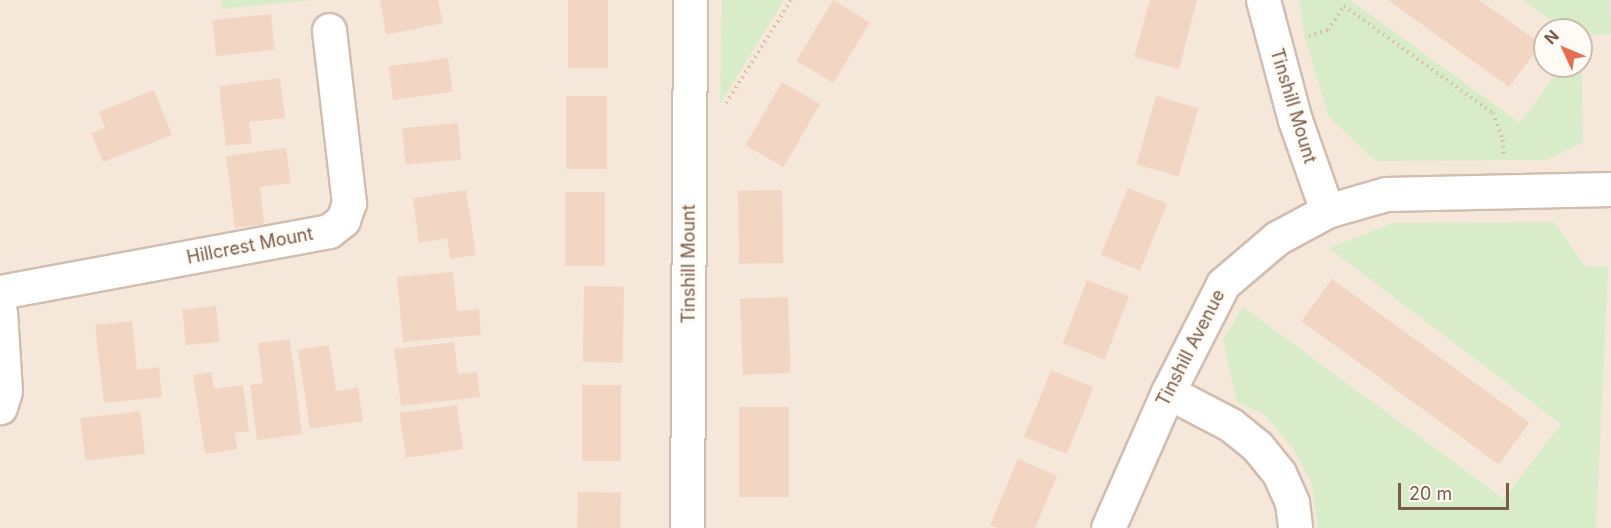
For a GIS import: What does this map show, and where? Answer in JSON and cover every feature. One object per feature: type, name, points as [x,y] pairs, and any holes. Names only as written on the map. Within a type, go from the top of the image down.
[{"type":"street","name":"Tinshill Mount","points":[[687,528],[690,0]]},
{"type":"street","name":"Tinshill Mount","points":[[1263,0],[1295,120],[1327,211]]},
{"type":"street","name":"Hillcrest Mount","points":[[0,292],[329,231],[343,220],[349,203],[329,30]]},
{"type":"street","name":"Tinshill Avenue","points":[[1108,528],[1168,392],[1223,284],[1277,238],[1327,211],[1404,191],[1611,189]]},
{"type":"street","points":[[0,312],[5,391],[0,407]]},
{"type":"street","points":[[1168,392],[1231,425],[1257,446],[1279,473],[1292,502],[1295,528]]},
{"type":"path","points":[[689,118],[715,120],[791,0]]},
{"type":"path","points":[[1275,47],[1328,30],[1344,6],[1493,113],[1503,140],[1504,190]]},
{"type":"shaded area","points":[[0,0],[1611,0],[1611,528],[0,528]]},
{"type":"green space","points":[[221,0],[312,0],[221,9]]},
{"type":"green space","points":[[722,0],[784,0],[720,104]]},
{"type":"green space","points":[[1299,0],[1350,0],[1520,123],[1552,78],[1582,78],[1583,142],[1546,160],[1376,161],[1329,117],[1304,35]]},
{"type":"green space","points":[[1523,0],[1610,0],[1611,34],[1593,35],[1593,18],[1548,18]]},
{"type":"green space","points":[[1554,222],[1585,266],[1608,267],[1596,528],[1318,528],[1312,484],[1293,448],[1265,415],[1237,402],[1223,340],[1243,307],[1504,499],[1561,424],[1329,248],[1393,223]]},
{"type":"building","points":[[380,0],[438,0],[443,23],[386,35]]},
{"type":"building","points":[[568,0],[608,0],[608,68],[568,68]]},
{"type":"building","points":[[833,0],[870,22],[833,83],[796,61]]},
{"type":"building","points":[[1150,0],[1197,0],[1179,69],[1134,57]]},
{"type":"building","points":[[1388,0],[1479,0],[1533,38],[1533,55],[1509,87]]},
{"type":"building","points":[[271,14],[275,50],[216,56],[212,20]]},
{"type":"building","points":[[448,58],[453,92],[393,100],[389,66]]},
{"type":"building","points":[[280,78],[285,118],[249,122],[252,143],[226,146],[219,86]]},
{"type":"building","points":[[782,82],[820,104],[784,167],[746,145]]},
{"type":"building","points":[[154,90],[172,135],[103,162],[91,133],[105,128],[99,112]]},
{"type":"building","points":[[566,96],[607,96],[607,169],[566,169]]},
{"type":"building","points":[[1156,96],[1198,108],[1179,176],[1136,164]]},
{"type":"building","points":[[458,123],[461,160],[405,165],[402,128]]},
{"type":"building","points":[[286,148],[291,183],[260,187],[264,224],[235,228],[226,156]]},
{"type":"building","points":[[1128,188],[1167,204],[1140,270],[1101,255]]},
{"type":"building","points":[[466,190],[476,255],[450,259],[447,238],[419,243],[413,198]]},
{"type":"building","points":[[782,190],[783,263],[739,264],[738,191]]},
{"type":"building","points":[[565,192],[605,192],[605,266],[565,266]]},
{"type":"building","points":[[453,272],[457,311],[479,309],[481,335],[403,342],[397,277]]},
{"type":"building","points":[[1332,279],[1529,422],[1499,464],[1301,321]]},
{"type":"building","points":[[1087,280],[1129,296],[1105,360],[1063,343]]},
{"type":"building","points":[[584,286],[624,287],[623,363],[583,362]]},
{"type":"building","points":[[788,297],[791,373],[743,375],[740,299]]},
{"type":"building","points":[[216,306],[220,342],[186,345],[182,310]]},
{"type":"building","points":[[132,321],[137,370],[159,367],[162,397],[104,403],[95,325]]},
{"type":"building","points":[[290,339],[302,434],[257,440],[250,385],[263,383],[258,343]]},
{"type":"building","points":[[454,342],[458,374],[477,372],[480,397],[401,406],[394,349]]},
{"type":"building","points":[[329,345],[336,391],[358,387],[363,421],[310,429],[298,350]]},
{"type":"building","points":[[1051,370],[1094,387],[1067,454],[1024,437]]},
{"type":"building","points":[[211,372],[214,389],[243,385],[249,431],[235,433],[237,449],[205,454],[193,375]]},
{"type":"building","points":[[582,385],[621,385],[621,461],[582,461]]},
{"type":"building","points":[[457,405],[463,450],[406,458],[400,413]]},
{"type":"building","points":[[739,407],[789,407],[789,497],[739,497]]},
{"type":"building","points":[[140,411],[145,454],[86,461],[80,418]]},
{"type":"building","points":[[1018,459],[1057,476],[1035,528],[998,528],[990,525]]},
{"type":"building","points":[[578,492],[621,493],[620,528],[577,528]]}]
